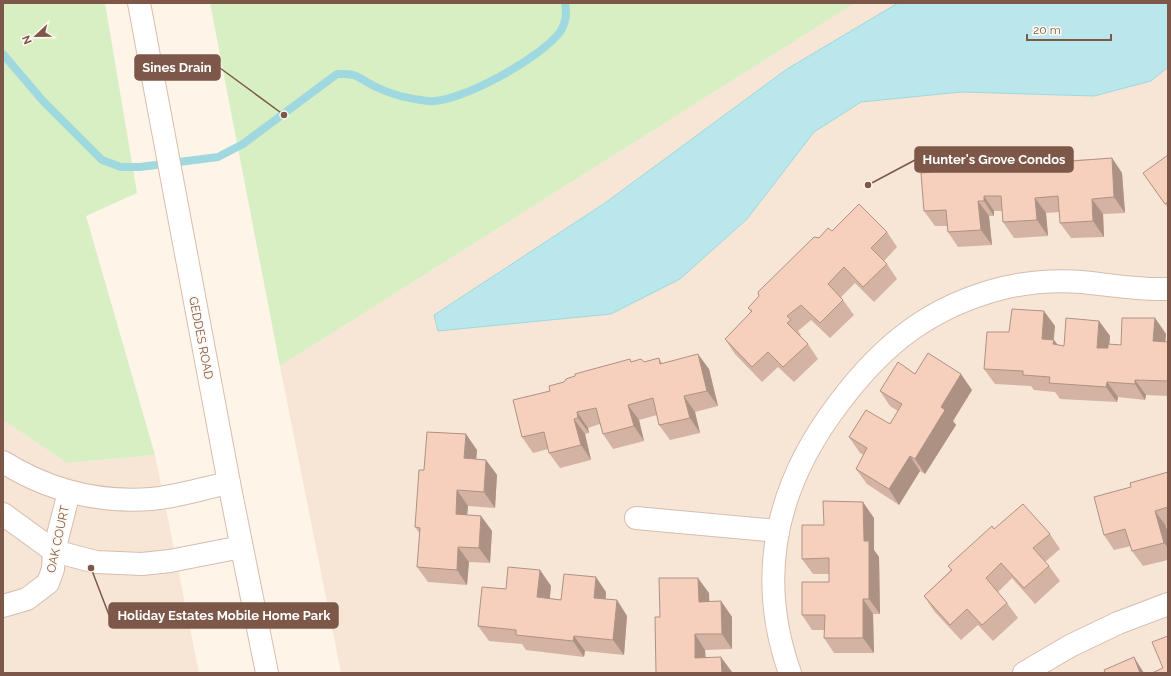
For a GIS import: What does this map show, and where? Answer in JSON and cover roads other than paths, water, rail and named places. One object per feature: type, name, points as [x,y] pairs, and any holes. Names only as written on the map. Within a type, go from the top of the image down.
[{"type":"street","name":"GEDDES ROAD","points":[[139,3],[229,483],[267,673]]},
{"type":"street","points":[[790,673],[782,652],[775,619],[773,594],[774,558],[778,532],[786,500],[796,473],[824,422],[856,380],[875,359],[896,340],[927,319],[978,295],[1034,283],[1080,282],[1143,290],[1168,289]]},
{"type":"street","points":[[3,462],[34,480],[69,492],[107,499],[152,499],[229,483]]},
{"type":"street","name":"OAK COURT","points":[[3,606],[27,599],[48,583],[53,569],[54,551],[69,492]]},
{"type":"street","points":[[3,514],[54,551],[96,562],[142,564],[170,561],[242,547]]},
{"type":"street","points":[[636,518],[778,532]]},
{"type":"street","points":[[1024,673],[1070,646],[1118,622],[1168,604]]},
{"type":"water","points":[[898,3],[1168,3],[1168,67],[1151,81],[1094,96],[961,92],[861,102],[814,132],[747,219],[680,279],[611,314],[438,331],[434,315],[605,203],[787,69]]},
{"type":"waterway","points":[[3,54],[43,101],[102,160],[121,167],[140,167],[218,157],[243,144],[337,74],[354,75],[382,90],[415,99],[428,101],[442,100],[459,95],[479,87],[518,66],[550,42],[560,32],[564,25],[566,14],[565,3]]},
{"type":"place","name":"Sines Drain","points":[[284,115]]},
{"type":"place","name":"Hunter's Grove Condos","points":[[868,185]]},
{"type":"place","name":"Holiday Estates Mobile Home Park","points":[[91,568]]}]
